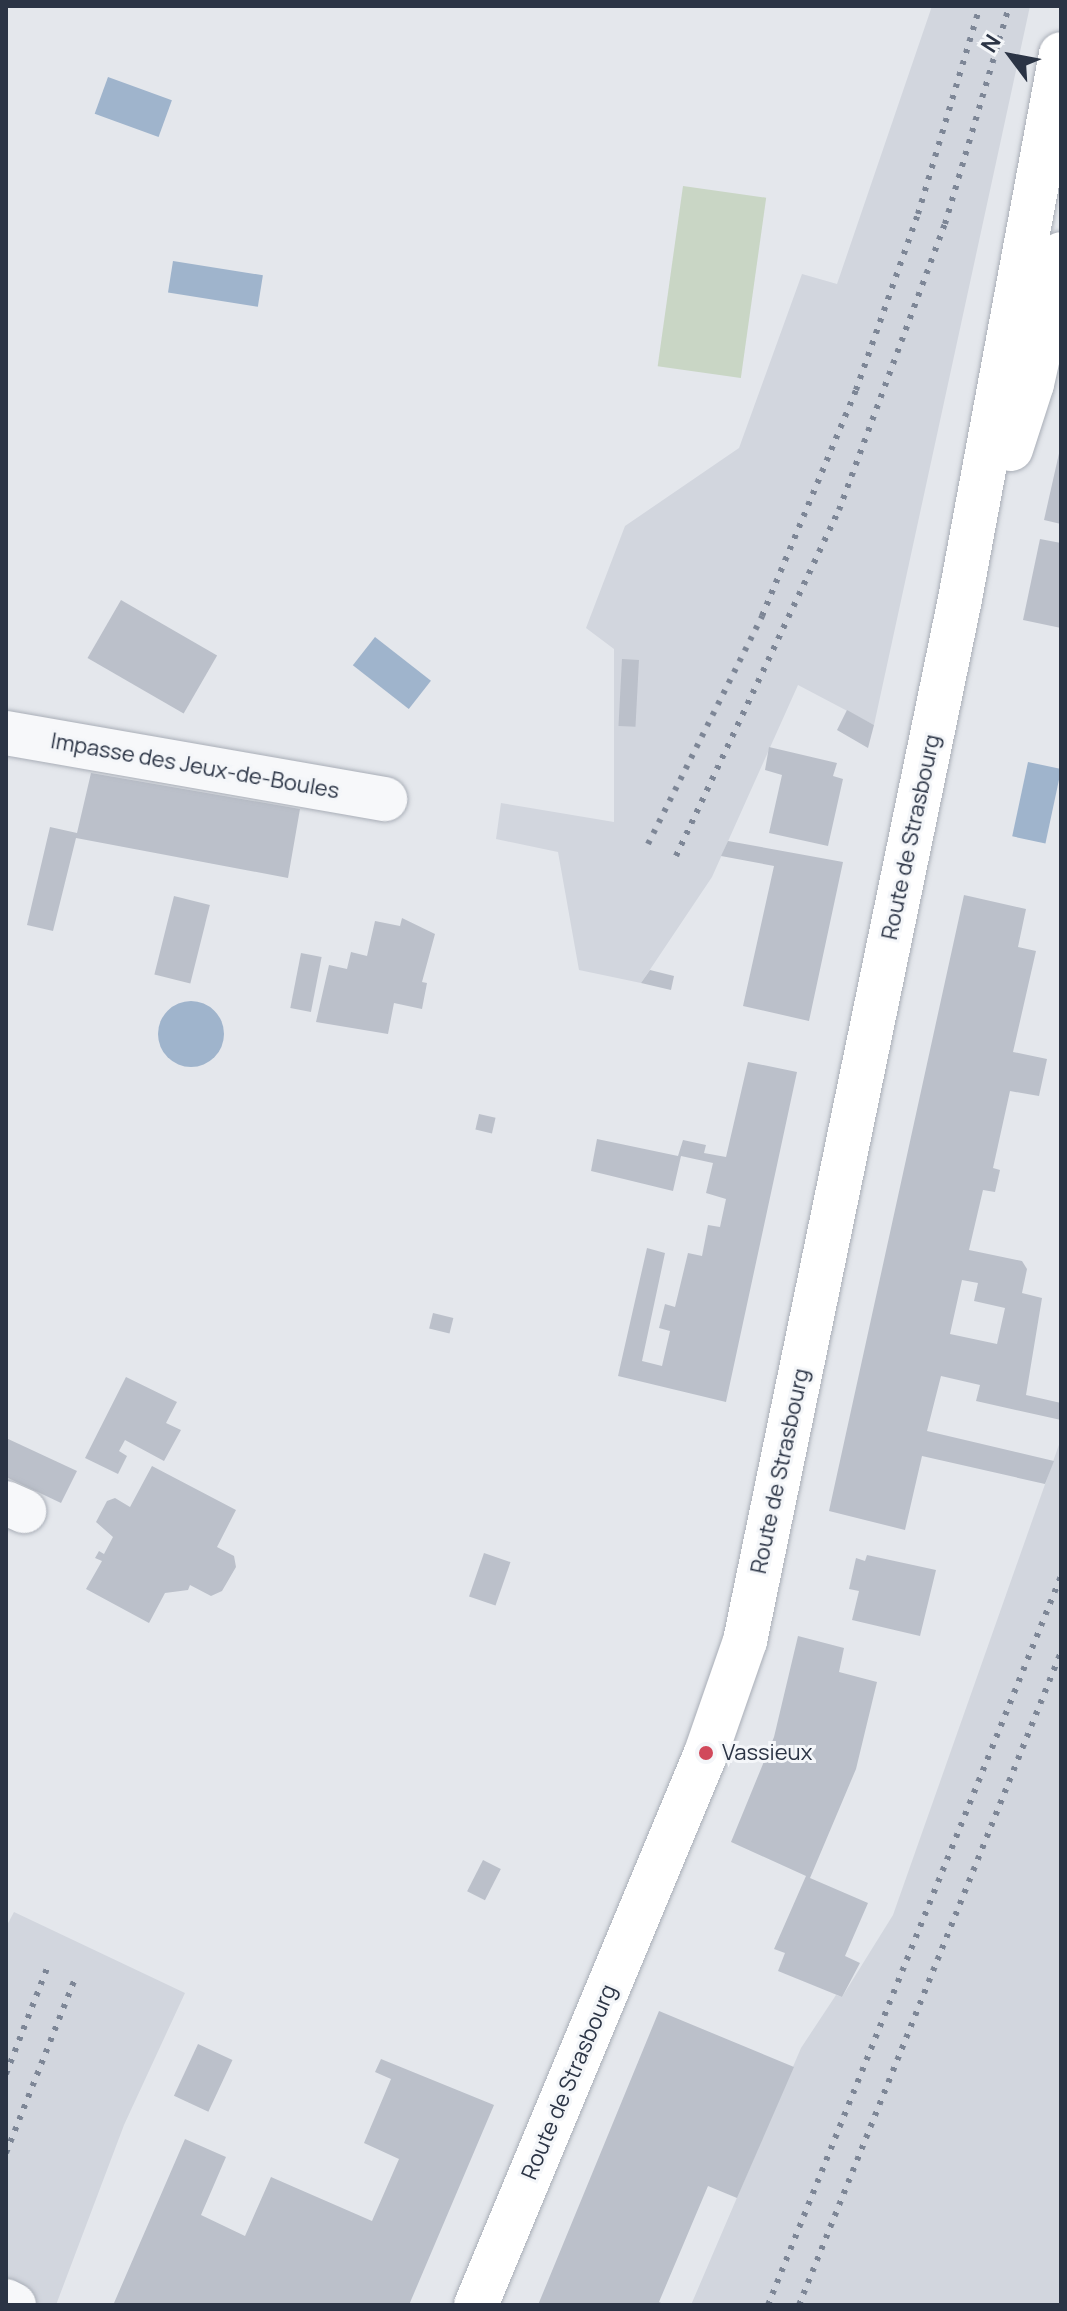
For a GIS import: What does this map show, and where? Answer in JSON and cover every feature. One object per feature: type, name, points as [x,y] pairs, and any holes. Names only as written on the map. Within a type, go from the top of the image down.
[{"type":"main road","name":"Route de Strasbourg","points":[[476,2305],[706,1753],[745,1641],[960,599],[1061,54]]},
{"type":"main road","name":"Route de Strasbourg","points":[[960,599],[1029,394],[1061,254]]},
{"type":"street","name":"Impasse des Jeux-de-Boules","points":[[6,733],[385,799]]},
{"type":"street","points":[[6,2301],[14,2305]]},
{"type":"shaded area","points":[[932,6],[1030,6],[874,725],[798,685],[712,877],[641,983],[579,970],[558,852],[496,839],[501,803],[614,822],[614,649],[586,628],[625,526],[739,448],[802,274],[837,284]]},
{"type":"shaded area","points":[[1061,1439],[1061,2305],[691,2305],[801,2048],[836,1995],[842,1997],[893,1915]]},
{"type":"shaded area","points":[[14,1912],[185,1993],[124,2125],[56,2305],[6,2305],[6,1927]]},
{"type":"green space","points":[[683,186],[766,198],[741,378],[658,366]]},
{"type":"water","points":[[108,77],[172,100],[159,137],[95,114]]},
{"type":"water","points":[[173,261],[263,275],[258,307],[168,293]]},
{"type":"water","points":[[375,637],[431,681],[409,709],[353,665]]},
{"type":"water","points":[[1028,762],[1061,769],[1045,843],[1012,836]]},
{"type":"water","points":[[191,1001],[204,1004],[214,1011],[221,1021],[224,1034],[221,1047],[214,1057],[204,1064],[191,1067],[178,1064],[168,1057],[161,1047],[158,1034],[161,1021],[168,1011],[178,1004]]},
{"type":"building","points":[[1061,449],[1061,524],[1044,520]]},
{"type":"building","points":[[1040,539],[1061,543],[1061,628],[1023,620]]},
{"type":"building","points":[[121,600],[217,656],[184,714],[87,658]]},
{"type":"building","points":[[622,659],[639,660],[635,727],[618,726]]},
{"type":"building","points":[[847,710],[874,725],[868,748],[837,730]]},
{"type":"building","points":[[769,747],[837,763],[833,776],[843,779],[828,846],[769,833],[782,775],[765,770]]},
{"type":"building","points":[[91,773],[300,809],[288,878],[76,838],[53,931],[27,925],[50,827],[77,833]]},
{"type":"building","points":[[728,841],[843,862],[809,1021],[743,1006],[774,866],[721,856]]},
{"type":"building","points":[[964,895],[1026,909],[1018,947],[1036,951],[1013,1052],[1047,1059],[1039,1096],[1010,1091],[993,1168],[1000,1170],[995,1192],[983,1190],[969,1250],[1022,1261],[1027,1269],[1022,1293],[1042,1298],[1026,1395],[1061,1403],[1061,1420],[976,1401],[980,1385],[941,1376],[927,1431],[1054,1461],[1045,1484],[922,1456],[905,1530],[829,1511]],"holes":[[[962,1280],[978,1283],[974,1301],[1005,1308],[997,1344],[950,1334]]]},
{"type":"building","points":[[174,896],[210,905],[190,984],[154,975]]},
{"type":"building","points":[[402,918],[435,934],[422,982],[427,983],[422,1009],[394,1003],[388,1034],[316,1022],[329,965],[347,969],[351,952],[367,956],[375,921],[400,926]]},
{"type":"building","points":[[301,953],[322,957],[311,1012],[290,1008]]},
{"type":"building","points":[[650,970],[674,976],[671,990],[641,983]]},
{"type":"building","points":[[748,1062],[797,1072],[726,1402],[618,1376],[647,1248],[665,1253],[642,1361],[662,1366],[670,1331],[659,1328],[665,1304],[675,1307],[688,1253],[702,1256],[708,1225],[720,1227],[726,1199],[706,1193],[713,1163],[681,1156],[673,1191],[591,1171],[597,1139],[678,1156],[683,1140],[706,1145],[704,1153],[726,1157]]},
{"type":"building","points":[[479,1114],[496,1118],[492,1133],[475,1130]]},
{"type":"building","points":[[433,1313],[453,1318],[450,1334],[429,1329]]},
{"type":"building","points":[[126,1377],[177,1402],[166,1423],[181,1430],[164,1461],[125,1440],[119,1451],[127,1456],[118,1474],[85,1458]]},
{"type":"building","points":[[6,1438],[77,1471],[61,1503],[6,1477]]},
{"type":"building","points":[[152,1466],[236,1510],[217,1547],[234,1556],[236,1567],[222,1591],[211,1596],[190,1585],[188,1590],[165,1593],[149,1623],[86,1589],[102,1561],[95,1558],[99,1551],[104,1554],[113,1537],[96,1522],[107,1501],[115,1498],[130,1507]]},
{"type":"building","points":[[484,1553],[510,1562],[495,1606],[469,1596]]},
{"type":"building","points":[[867,1555],[936,1570],[920,1636],[852,1620],[859,1591],[849,1589],[856,1558],[865,1561]]},
{"type":"building","points":[[798,1636],[844,1648],[839,1672],[877,1682],[856,1769],[810,1878],[868,1903],[845,1956],[860,1963],[842,1997],[778,1971],[785,1953],[774,1949],[806,1876],[731,1842],[774,1737]]},
{"type":"building","points":[[483,1860],[501,1869],[485,1900],[467,1891]]},
{"type":"building","points":[[659,2011],[794,2067],[737,2198],[708,2186],[659,2302],[666,2305],[538,2305]]},
{"type":"building","points":[[198,2044],[232,2060],[208,2112],[174,2096]]},
{"type":"building","points":[[381,2059],[494,2105],[409,2305],[114,2303],[185,2139],[226,2157],[201,2215],[245,2236],[271,2177],[372,2221],[399,2159],[364,2143],[391,2079],[375,2072]]},
{"type":"railway","points":[[648,844],[762,616],[856,390],[918,214],[980,6]]},
{"type":"railway","points":[[676,856],[839,510],[945,224],[1009,6]]},
{"type":"railway","points":[[768,2305],[1061,1576]]},
{"type":"railway","points":[[799,2305],[1061,1652]]},
{"type":"railway","points":[[6,2074],[49,1963]]},
{"type":"railway","points":[[6,2153],[76,1976]]},
{"type":"place","name":"Vassieux","points":[[706,1753]]}]
